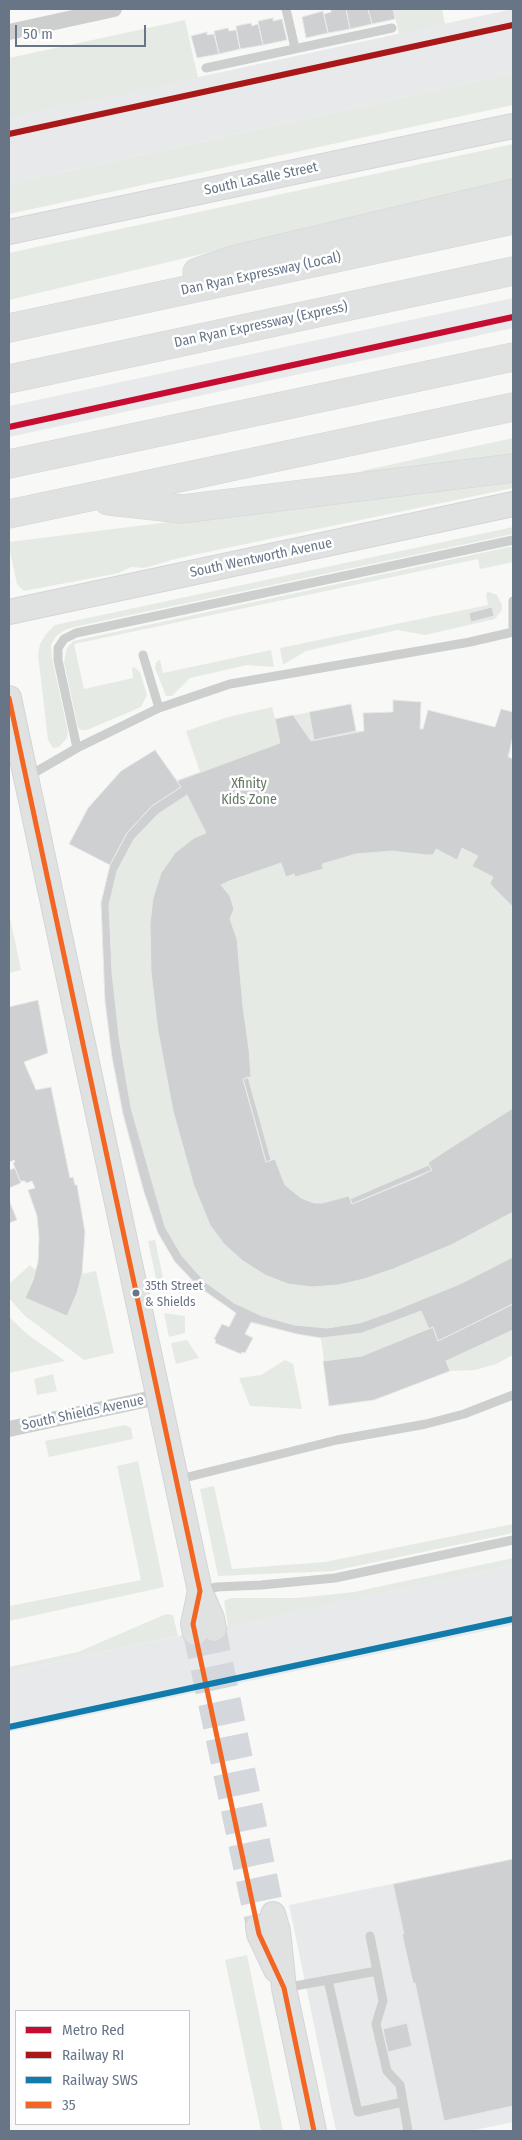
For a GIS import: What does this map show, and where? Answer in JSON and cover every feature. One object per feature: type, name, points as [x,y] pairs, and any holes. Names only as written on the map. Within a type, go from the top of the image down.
[{"type":"highway","points":[[57,317],[236,259],[513,193]]},
{"type":"highway","name":"Dan Ryan Expressway (Local)","points":[[9,328],[513,220]]},
{"type":"highway","name":"Dan Ryan Expressway (Express)","points":[[9,379],[513,271]]},
{"type":"highway","points":[[9,464],[513,357]]},
{"type":"highway","points":[[9,514],[513,407]]},
{"type":"highway","points":[[84,498],[182,509],[513,468]]},
{"type":"main road","name":"South LaSalle Street","points":[[9,232],[513,126]]},
{"type":"main road","name":"South Wentworth Avenue","points":[[9,612],[513,504]]},
{"type":"main road","points":[[9,698],[200,1591],[212,1618],[204,1631]]},
{"type":"main road","points":[[266,1920],[278,1931],[284,1988],[314,2131]]},
{"type":"street","points":[[9,32],[114,9]]},
{"type":"street","name":"South Shields Avenue","points":[[9,1429],[158,1397]]},
{"type":"lane","points":[[286,9],[295,48]]},
{"type":"lane","points":[[206,68],[392,28]]},
{"type":"lane","points":[[77,748],[58,654],[58,648],[64,639],[76,633],[513,540]]},
{"type":"lane","points":[[26,778],[77,748],[159,708],[230,684],[470,642],[513,631],[513,601]]},
{"type":"lane","points":[[143,655],[159,708]]},
{"type":"lane","points":[[176,1480],[318,1444],[455,1416],[513,1395]]},
{"type":"lane","points":[[200,1591],[216,1587],[335,1578],[513,1540]]},
{"type":"lane","points":[[370,1936],[383,2001],[376,2024],[387,2070],[400,2084],[408,2131]]},
{"type":"lane","points":[[284,1988],[377,1971]]},
{"type":"lane","points":[[328,1980],[358,2112],[403,2102]]},
{"type":"shaded area","points":[[513,9],[513,73],[9,184],[9,118]]},
{"type":"shaded area","points":[[513,298],[513,328],[9,437],[9,406]]},
{"type":"shaded area","points":[[513,1565],[513,1625],[9,1732],[9,1672]]},
{"type":"shaded area","points":[[513,1859],[513,2122],[470,2131],[336,2131],[289,1905]]},
{"type":"green space","points":[[393,9],[442,9],[445,24],[399,34]]},
{"type":"green space","points":[[185,20],[198,78],[9,118],[9,58]]},
{"type":"green space","points":[[513,73],[513,105],[9,214],[9,184]]},
{"type":"green space","points":[[513,144],[513,180],[9,300],[9,253]]},
{"type":"green space","points":[[513,438],[513,459],[363,478],[361,471]]},
{"type":"green space","points":[[513,479],[513,488],[179,558],[144,568],[131,567],[119,573],[24,591],[17,584],[9,547],[9,542]]},
{"type":"green space","points":[[513,527],[513,534],[65,630],[56,636],[51,645],[52,658],[68,732],[67,738],[59,747],[53,748],[48,740],[38,654],[40,644],[55,625]]},
{"type":"green space","points":[[513,547],[513,562],[480,569],[478,559],[74,644],[84,689],[133,678],[132,668],[134,667],[140,672],[147,695],[141,707],[87,730],[78,728],[64,662],[67,648],[73,641]]},
{"type":"green space","points":[[489,592],[497,595],[502,605],[502,610],[495,619],[425,635],[397,630],[306,651],[283,665],[280,648],[488,605],[486,593]]},
{"type":"green space","points":[[271,650],[274,667],[247,665],[190,678],[172,696],[166,696],[155,668],[156,662],[160,660],[163,673]]},
{"type":"green space","name":"Xfinity Kids Zone","points":[[393,700],[421,702],[420,728],[423,729],[428,710],[495,727],[501,709],[513,712],[513,736],[509,757],[513,759],[513,1355],[496,1364],[475,1370],[450,1371],[374,1400],[330,1406],[321,1338],[251,1323],[245,1334],[253,1338],[245,1353],[242,1352],[241,1354],[215,1343],[216,1340],[214,1339],[222,1324],[229,1327],[236,1313],[199,1287],[175,1262],[158,1233],[138,1172],[123,1114],[114,1068],[105,1001],[101,903],[110,865],[121,771],[155,750],[177,780],[200,772],[186,731],[228,717],[272,707],[275,719],[351,704],[356,731],[364,731],[363,713],[393,712]]},
{"type":"green space","points":[[9,913],[21,970],[9,973]]},
{"type":"green space","points":[[155,1240],[165,1287],[158,1288],[148,1241]]},
{"type":"green space","points":[[30,1265],[36,1271],[25,1298],[67,1316],[77,1293],[82,1274],[96,1271],[114,1353],[84,1360],[25,1316],[9,1298],[9,1284]]},
{"type":"green space","points":[[164,1313],[185,1316],[185,1333],[169,1337]]},
{"type":"green space","points":[[9,1317],[27,1334],[65,1361],[9,1373]]},
{"type":"green space","points":[[187,1340],[199,1358],[176,1364],[171,1343]]},
{"type":"green space","points":[[285,1360],[293,1364],[302,1409],[250,1406],[239,1378],[261,1375]]},
{"type":"green space","points":[[53,1374],[57,1391],[37,1395],[34,1379]]},
{"type":"green space","points":[[125,1425],[131,1428],[133,1439],[49,1457],[45,1441]]},
{"type":"green space","points":[[138,1461],[164,1587],[9,1621],[9,1606],[141,1580],[117,1466]]},
{"type":"green space","points":[[214,1486],[232,1569],[325,1562],[513,1524],[513,1533],[333,1571],[218,1576],[200,1489]]},
{"type":"green space","points":[[513,1558],[513,1565],[228,1626],[224,1601],[231,1598],[297,1598],[354,1592]]},
{"type":"green space","points":[[166,1614],[173,1615],[178,1636],[9,1672],[9,1667],[78,1652]]},
{"type":"green space","points":[[247,1955],[283,2131],[261,2131],[225,1960]]},
{"type":"building","points":[[331,9],[346,9],[350,29],[328,33],[324,14],[331,12]]},
{"type":"building","points":[[346,9],[368,9],[372,24],[350,29]]},
{"type":"building","points":[[368,9],[393,9],[395,19],[372,24]]},
{"type":"building","points":[[323,11],[328,33],[306,38],[302,17]]},
{"type":"building","points":[[273,18],[273,21],[282,19],[287,40],[263,45],[258,21]]},
{"type":"building","points":[[251,23],[252,26],[258,24],[263,45],[240,49],[236,26]]},
{"type":"building","points":[[228,28],[229,31],[236,30],[240,49],[219,54],[214,31]]},
{"type":"building","points":[[207,32],[207,35],[214,34],[219,54],[197,58],[191,36]]},
{"type":"building","points":[[492,607],[494,616],[471,622],[469,613]]},
{"type":"building","points":[[393,700],[421,702],[420,729],[423,729],[428,710],[495,727],[501,709],[513,712],[513,736],[508,757],[513,759],[513,907],[490,883],[493,877],[472,866],[478,856],[462,848],[457,860],[436,849],[433,855],[392,851],[356,854],[322,864],[323,869],[295,877],[294,874],[286,877],[281,863],[221,885],[230,896],[234,909],[230,919],[237,939],[251,1077],[243,1079],[266,1162],[275,1159],[285,1185],[301,1198],[314,1203],[322,1203],[349,1196],[352,1204],[418,1177],[432,1170],[428,1163],[513,1108],[513,1304],[438,1341],[433,1327],[429,1329],[421,1311],[362,1333],[321,1338],[251,1322],[245,1334],[253,1338],[245,1353],[242,1352],[241,1354],[215,1343],[216,1340],[214,1339],[222,1324],[229,1327],[236,1313],[199,1287],[175,1262],[158,1233],[144,1192],[123,1114],[112,1057],[105,1001],[101,903],[110,865],[127,833],[152,806],[181,787],[177,781],[280,743],[275,719],[293,715],[311,741],[364,731],[363,713],[393,712]]},
{"type":"building","points":[[351,704],[356,731],[314,740],[309,712]]},
{"type":"building","points":[[155,750],[181,787],[152,806],[127,833],[110,865],[69,844],[88,808],[121,771]]},
{"type":"building","points":[[187,795],[206,833],[194,838],[175,853],[161,873],[153,898],[150,924],[151,972],[158,1031],[173,1111],[194,1186],[210,1225],[224,1244],[243,1261],[265,1275],[288,1284],[312,1287],[338,1285],[364,1279],[393,1269],[451,1245],[513,1212],[513,1257],[460,1284],[391,1312],[360,1323],[327,1328],[294,1325],[262,1316],[234,1303],[205,1282],[182,1256],[165,1227],[131,1108],[119,1037],[112,973],[109,905],[117,871],[134,839],[158,814]]},
{"type":"building","points":[[38,1000],[48,1053],[24,1062],[36,1090],[51,1087],[70,1178],[73,1177],[75,1185],[77,1185],[85,1232],[82,1274],[77,1293],[67,1316],[25,1298],[38,1262],[39,1238],[37,1216],[28,1190],[35,1188],[32,1181],[26,1183],[25,1181],[20,1181],[13,1163],[15,1162],[14,1160],[10,1162],[9,1159],[9,1007]]},
{"type":"building","points":[[248,1077],[271,1160],[266,1162],[243,1079]]},
{"type":"building","points":[[429,1165],[432,1170],[352,1204],[350,1199]]},
{"type":"building","points":[[15,1168],[21,1183],[9,1188],[9,1170]]},
{"type":"building","points":[[9,1200],[17,1220],[9,1223]]},
{"type":"building","points":[[513,1304],[513,1330],[446,1361],[450,1371],[374,1400],[329,1406],[323,1361],[362,1356],[433,1327],[438,1341]]},
{"type":"building","points":[[513,1859],[513,2106],[444,2121],[415,1983],[413,1983],[402,1934],[404,1934],[393,1884]]},
{"type":"building","points":[[407,2023],[412,2046],[388,2052],[383,2029]]},
{"type":"tunnel","points":[[214,1629],[273,1914]]},
{"type":"tunnel","points":[[195,1633],[258,1927]]},
{"type":"metro line","name":"Red","points":[[9,427],[513,317]]},
{"type":"rail line","name":"RI","points":[[9,134],[513,25]]},
{"type":"rail line","name":"SWS","points":[[9,1727],[513,1619]]},
{"type":"transit line","name":"35","points":[[9,698],[200,1591],[193,1624],[259,1934],[284,1988],[314,2131]]},
{"type":"place","name":"35th Street & Shields","points":[[136,1293]]}]
